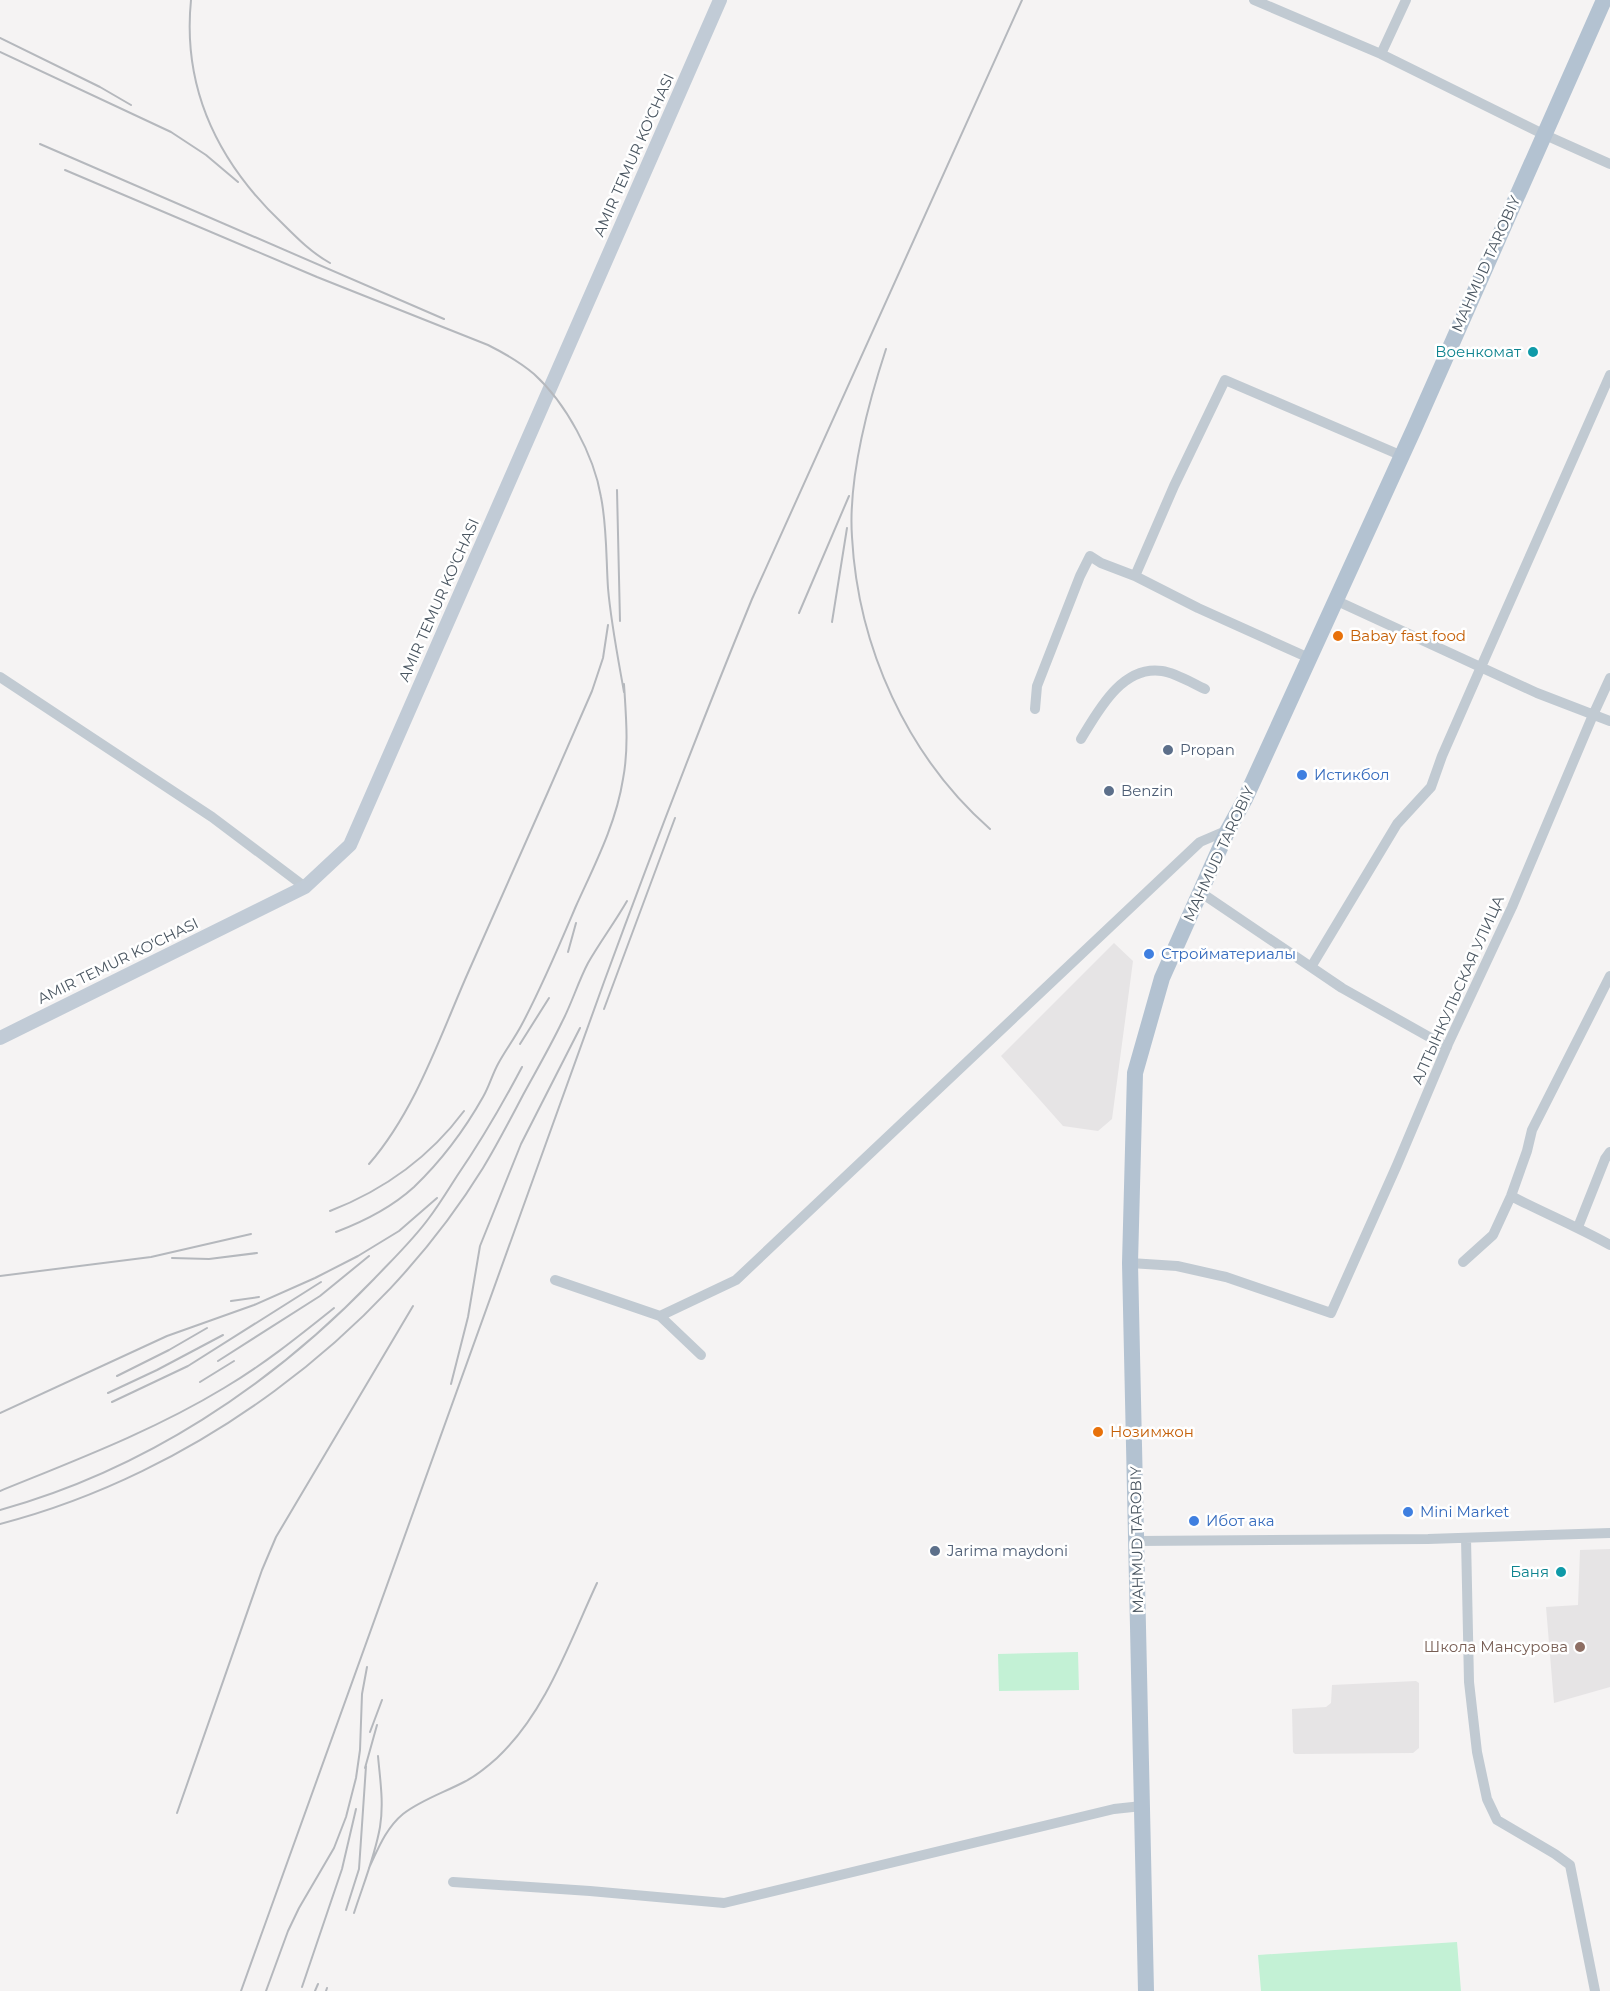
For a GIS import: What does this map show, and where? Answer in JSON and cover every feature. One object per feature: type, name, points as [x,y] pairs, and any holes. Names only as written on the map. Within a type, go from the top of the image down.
[{"type":"main road","name":"MAHMUD TAROBIY","points":[[1146,1991],[1130,1263],[1135,1073],[1162,978],[1228,830],[1245,799],[1309,658],[1604,0]]},
{"type":"street","name":"AMIR TEMUR KO'CHASI","points":[[0,1038],[305,887],[350,845],[720,0]]},
{"type":"street","points":[[1254,0],[1382,54],[1543,134],[1610,164]]},
{"type":"street","points":[[1382,54],[1406,0]]},
{"type":"street","points":[[1311,967],[1397,824],[1431,787],[1481,666],[1610,375]]},
{"type":"street","points":[[1135,576],[1174,486],[1225,380],[1400,455]]},
{"type":"street","points":[[1035,710],[1037,686],[1090,556],[1135,576],[1198,609],[1309,658]]},
{"type":"street","points":[[1335,600],[1537,693],[1610,721]]},
{"type":"street","points":[[1081,739],[1117,686],[1139,674],[1163,671],[1205,689]]},
{"type":"street","points":[[0,677],[212,818],[305,887]]},
{"type":"street","name":"АЛТЫНКУЛЬСКАЯ УЛИЦА","points":[[1130,1263],[1177,1266],[1226,1277],[1331,1312],[1447,1047],[1512,907],[1610,678]]},
{"type":"street","points":[[660,1316],[736,1280],[1200,842],[1228,830]]},
{"type":"street","points":[[1200,892],[1342,988],[1447,1047]]},
{"type":"street","points":[[1463,1262],[1493,1235],[1511,1196],[1532,1130],[1610,976]]},
{"type":"street","points":[[1578,1227],[1605,1159],[1610,1152]]},
{"type":"street","points":[[1511,1196],[1553,1218],[1578,1227],[1610,1245]]},
{"type":"street","points":[[555,1280],[660,1316],[701,1355]]},
{"type":"street","points":[[1137,1541],[1467,1538],[1610,1533]]},
{"type":"street","points":[[1467,1538],[1469,1682],[1477,1752],[1486,1799],[1497,1821],[1570,1865],[1594,1991]]},
{"type":"street","points":[[453,1882],[724,1903],[1114,1809],[1142,1806]]},
{"type":"shaded area","points":[[1114,943],[1133,961],[1112,1119],[1098,1131],[1063,1126],[1001,1056]]},
{"type":"shaded area","name":"Школа Мансурова","points":[[1610,1549],[1610,1687],[1554,1703],[1546,1607],[1578,1605],[1580,1550]]},
{"type":"shaded area","points":[[1416,1681],[1419,1683],[1419,1748],[1413,1753],[1295,1754],[1293,1752],[1292,1709],[1326,1707],[1331,1703],[1332,1685]]},
{"type":"green space","points":[[1078,1652],[1079,1690],[999,1691],[998,1654]]},
{"type":"green space","points":[[1457,1942],[1461,1991],[1261,1991],[1258,1955]]},
{"type":"railway","points":[[191,0],[190,33],[199,95],[224,151],[261,202],[306,246],[330,263]]},
{"type":"railway","points":[[241,1991],[604,982],[695,742],[752,599],[1022,0]]},
{"type":"railway","points":[[0,38],[100,87],[131,105]]},
{"type":"railway","points":[[0,52],[171,132],[206,155],[238,182]]},
{"type":"railway","points":[[40,144],[444,319]]},
{"type":"railway","points":[[65,170],[317,277],[488,345],[512,358],[534,374],[557,400],[577,431],[597,481],[604,520],[611,614],[624,692]]},
{"type":"railway","points":[[886,349],[866,417],[853,491],[852,537],[856,578],[864,619],[876,658],[911,734],[934,768],[960,800],[990,829]]},
{"type":"railway","points":[[617,490],[620,621]]},
{"type":"railway","points":[[799,613],[849,496]]},
{"type":"railway","points":[[832,622],[847,528]]},
{"type":"railway","points":[[369,1164],[400,1121],[425,1074],[592,691],[603,658],[608,625]]},
{"type":"railway","points":[[336,1232],[387,1208],[414,1187],[433,1167],[452,1145],[476,1109],[498,1064],[521,1026],[597,860],[620,796],[626,756],[624,684]]},
{"type":"railway","points":[[604,1009],[675,818]]},
{"type":"railway","points":[[0,1524],[72,1501],[142,1471],[210,1434],[274,1391],[335,1342],[390,1288],[440,1230],[483,1168],[557,1031],[588,963],[627,901]]},
{"type":"railway","points":[[568,952],[576,923]]},
{"type":"railway","points":[[520,1044],[549,998]]},
{"type":"railway","points":[[451,1384],[468,1317],[480,1246],[521,1144],[580,1028]]},
{"type":"railway","points":[[0,1510],[53,1493],[105,1472],[154,1448],[202,1420],[248,1389],[292,1355],[374,1279],[423,1226],[483,1136],[522,1067]]},
{"type":"railway","points":[[330,1211],[369,1193],[404,1171],[436,1144],[464,1111]]},
{"type":"railway","points":[[0,1413],[167,1336],[254,1305],[315,1278],[399,1231],[437,1198]]},
{"type":"railway","points":[[0,1276],[151,1257],[251,1234]]},
{"type":"railway","points":[[172,1258],[209,1259],[257,1253]]},
{"type":"railway","points":[[218,1361],[320,1296],[369,1256]]},
{"type":"railway","points":[[112,1402],[188,1366],[321,1282]]},
{"type":"railway","points":[[231,1301],[259,1297]]},
{"type":"railway","points":[[177,1813],[262,1570],[276,1537],[413,1306]]},
{"type":"railway","points":[[0,1491],[114,1444],[197,1404],[253,1370],[334,1308]]},
{"type":"railway","points":[[117,1376],[207,1328]]},
{"type":"railway","points":[[108,1393],[223,1335]]},
{"type":"railway","points":[[200,1382],[234,1361]]},
{"type":"railway","points":[[369,1868],[387,1832],[403,1814],[477,1774],[514,1740],[529,1720],[555,1676],[597,1583]]},
{"type":"railway","points":[[266,1991],[288,1931],[334,1848],[346,1817],[356,1778],[360,1750],[362,1694],[367,1667]]},
{"type":"railway","points":[[370,1732],[382,1700]]},
{"type":"railway","points":[[365,1768],[377,1725]]},
{"type":"railway","points":[[354,1913],[372,1860],[380,1827],[382,1800],[378,1756]]},
{"type":"railway","points":[[346,1910],[359,1869],[366,1766]]},
{"type":"railway","points":[[302,1987],[342,1869],[356,1809]]},
{"type":"railway","points":[[315,1991],[318,1984]]},
{"type":"place","name":"Военкомат","points":[[1533,352]]},
{"type":"place","name":"Babay fast food","points":[[1338,636]]},
{"type":"place","name":"Propan","points":[[1168,750]]},
{"type":"place","name":"Истикбол","points":[[1302,775]]},
{"type":"place","name":"Benzin","points":[[1109,791]]},
{"type":"place","name":"Стройматериалы","points":[[1149,954]]},
{"type":"place","name":"Нозимжон","points":[[1098,1432]]},
{"type":"place","name":"Mini Market","points":[[1408,1512]]},
{"type":"place","name":"Ибот ака","points":[[1194,1521]]},
{"type":"place","name":"Jarima maydoni","points":[[935,1551]]},
{"type":"place","name":"Баня","points":[[1561,1572]]},
{"type":"place","name":"Школа Мансурова","points":[[1580,1647]]}]
